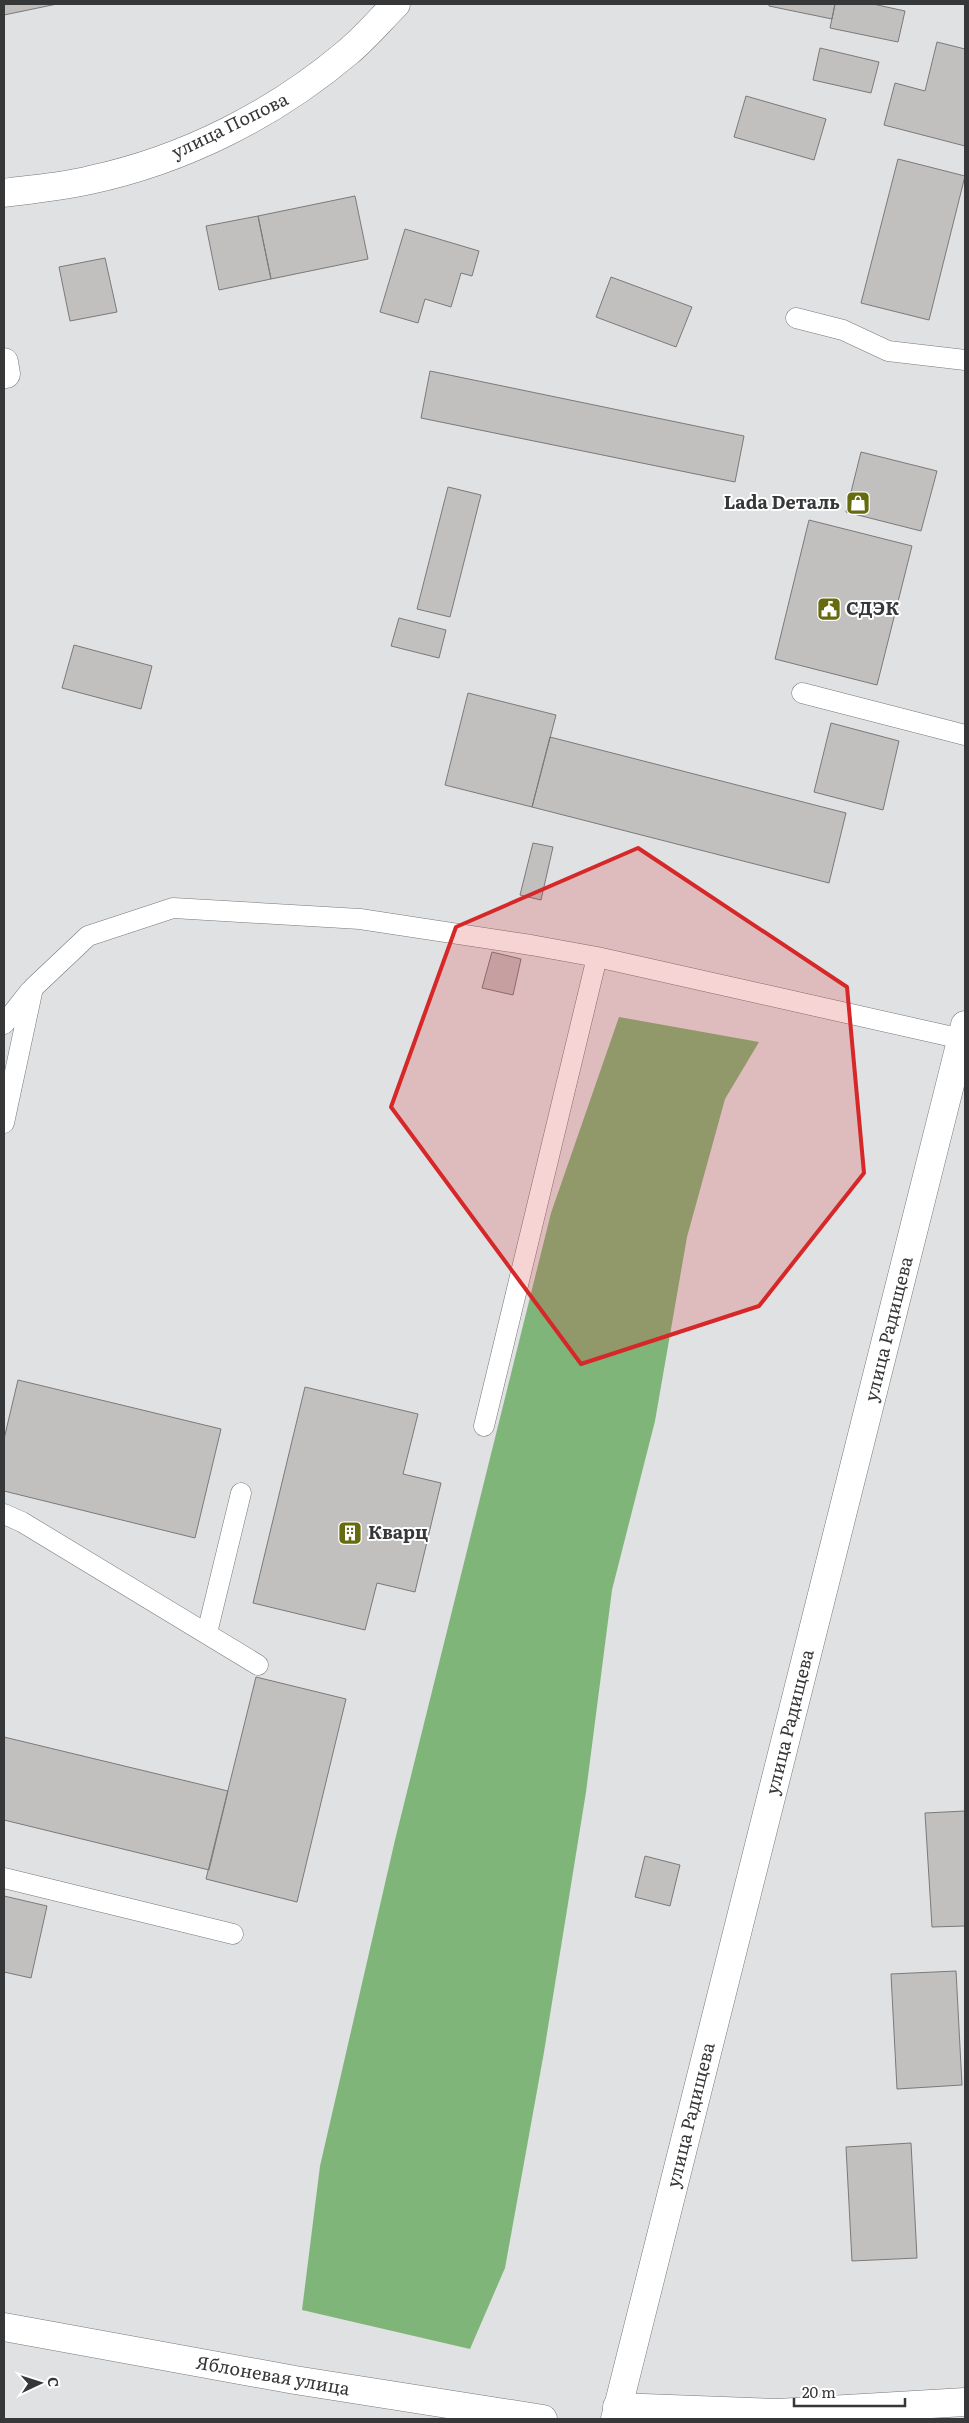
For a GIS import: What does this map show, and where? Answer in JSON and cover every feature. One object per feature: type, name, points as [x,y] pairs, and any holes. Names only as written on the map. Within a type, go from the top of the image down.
[{"type":"main road","name":"улица Попова","points":[[4,193],[99,178],[178,154],[248,121],[299,91],[335,63],[396,4]]},
{"type":"main road","name":"улица Радищева","points":[[616,2413],[964,1032]]},
{"type":"main road","name":"Яблоневая улица","points":[[4,2327],[276,2377],[543,2419]]},
{"type":"main road","points":[[616,2413],[778,2413],[933,2402],[965,2402]]},
{"type":"lane","points":[[796,318],[843,330],[888,351],[965,360]]},
{"type":"lane","points":[[802,693],[965,735]]},
{"type":"lane","points":[[4,1024],[33,988],[88,936],[173,908],[360,919],[597,957],[964,1032]]},
{"type":"lane","points":[[484,1426],[597,957]]},
{"type":"lane","points":[[4,1123],[33,988]]},
{"type":"lane","points":[[207,1633],[241,1493]]},
{"type":"lane","points":[[4,1514],[22,1522],[258,1665]]},
{"type":"lane","points":[[4,1878],[233,1934]]},
{"type":"highlighted area","points":[[638,848],[847,987],[864,1173],[759,1306],[581,1364],[391,1107],[456,927]]},
{"type":"green space","points":[[619,1017],[759,1042],[725,1099],[687,1237],[655,1421],[612,1590],[586,1792],[544,2052],[505,2268],[470,2349],[302,2310],[320,2166],[395,1840],[551,1213]]},
{"type":"building","points":[[4,4],[57,4],[4,15]]},
{"type":"building","points":[[769,4],[835,4],[832,19],[769,6]]},
{"type":"building","points":[[835,4],[873,4],[905,11],[898,42],[830,28]]},
{"type":"building","points":[[937,42],[965,49],[965,146],[884,125],[895,83],[925,91]]},
{"type":"building","points":[[820,48],[879,62],[871,93],[813,80]]},
{"type":"building","points":[[746,96],[826,119],[814,160],[734,137]]},
{"type":"building","points":[[898,159],[965,176],[929,320],[861,303]]},
{"type":"building","points":[[355,196],[368,259],[271,279],[258,216]]},
{"type":"building","points":[[258,216],[271,279],[219,290],[206,226]]},
{"type":"building","points":[[405,229],[479,251],[472,276],[461,273],[451,307],[425,299],[418,323],[380,312]]},
{"type":"building","points":[[105,258],[117,312],[70,321],[59,267]]},
{"type":"building","points":[[611,277],[692,307],[676,347],[596,317]]},
{"type":"building","points":[[430,371],[744,436],[735,482],[421,418]]},
{"type":"building","points":[[861,452],[937,471],[921,531],[846,512]]},
{"type":"building","points":[[448,487],[481,495],[450,617],[417,609]]},
{"type":"building","points":[[809,520],[912,546],[877,685],[775,659]]},
{"type":"building","points":[[399,618],[446,630],[439,658],[391,646]]},
{"type":"building","points":[[74,645],[152,666],[141,709],[62,688]]},
{"type":"building","points":[[468,693],[556,715],[532,807],[445,785]]},
{"type":"building","points":[[831,723],[899,741],[883,810],[814,792]]},
{"type":"building","points":[[550,737],[846,813],[829,883],[532,807]]},
{"type":"building","points":[[533,843],[553,847],[541,900],[520,895]]},
{"type":"building","points":[[492,952],[521,959],[513,995],[482,988]]},
{"type":"building","points":[[18,1380],[221,1429],[195,1538],[4,1491],[4,1439]]},
{"type":"building","name":"Кварц","points":[[305,1387],[418,1414],[403,1474],[441,1483],[415,1592],[377,1583],[365,1630],[253,1603]]},
{"type":"building","points":[[256,1677],[346,1699],[297,1902],[206,1879]]},
{"type":"building","points":[[4,1737],[228,1791],[209,1870],[4,1820]]},
{"type":"building","points":[[965,1811],[965,1926],[932,1927],[925,1813]]},
{"type":"building","points":[[645,1856],[680,1865],[670,1906],[635,1897]]},
{"type":"building","points":[[4,1896],[47,1906],[31,1978],[4,1972]]},
{"type":"building","points":[[956,1971],[962,2085],[897,2089],[891,1974]]},
{"type":"building","points":[[911,2143],[917,2258],[852,2261],[846,2147]]},
{"type":"place","name":"Lada Dеталь","points":[[858,503]]},
{"type":"place","name":"СДЭК","points":[[829,609]]},
{"type":"place","name":"Кварц","points":[[350,1533]]}]
